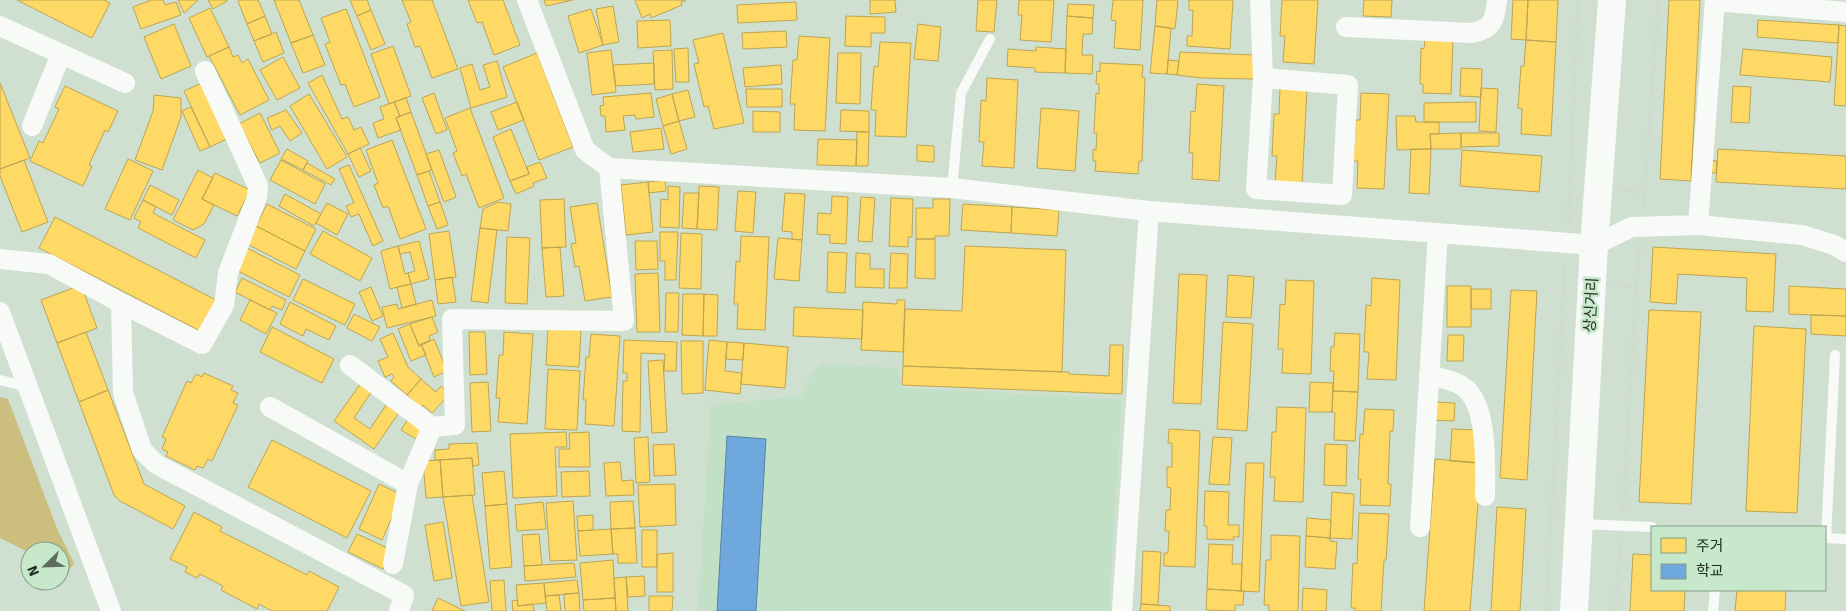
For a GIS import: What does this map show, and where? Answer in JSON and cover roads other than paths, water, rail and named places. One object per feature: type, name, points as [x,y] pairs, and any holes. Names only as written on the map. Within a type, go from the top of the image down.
[{"type":"main road","name":"상신거리","points":[[1574,611],[1594,245],[1612,0]]},
{"type":"street","points":[[527,0],[586,150],[609,168],[952,188],[1149,211],[1594,245],[1632,227],[1698,225],[1802,234],[1846,252]]},
{"type":"street","points":[[1260,0],[1263,78],[1256,189],[1342,195],[1348,85],[1263,78]]},
{"type":"street","points":[[1346,27],[1472,33],[1481,31],[1494,20],[1497,0]]},
{"type":"street","points":[[1698,225],[1715,1],[1846,12]]},
{"type":"street","points":[[0,26],[125,83]]},
{"type":"street","points":[[32,126],[61,54]]},
{"type":"street","points":[[0,259],[49,264],[202,344],[224,305],[228,273],[257,197],[258,186],[205,71]]},
{"type":"street","points":[[350,365],[432,427],[455,425],[452,319],[624,321],[609,168]]},
{"type":"street","points":[[1122,611],[1149,211]]},
{"type":"street","points":[[1420,527],[1438,233]]},
{"type":"street","points":[[121,303],[123,393],[142,450],[156,464],[404,594],[399,611]]},
{"type":"street","points":[[0,312],[111,611]]},
{"type":"street","points":[[1429,375],[1463,386],[1477,403],[1484,440],[1486,496]]},
{"type":"street","points":[[270,407],[408,484]]},
{"type":"street","points":[[393,564],[408,484],[432,427]]},
{"type":"lane","points":[[952,188],[961,93],[990,39]]},
{"type":"lane","points":[[1826,526],[1836,355]]},
{"type":"lane","points":[[0,380],[29,387]]},
{"type":"lane","points":[[1580,524],[1651,527]]},
{"type":"lane","points":[[1826,538],[1846,539]]},
{"type":"lane","points":[[1714,611],[1715,591]]}]
